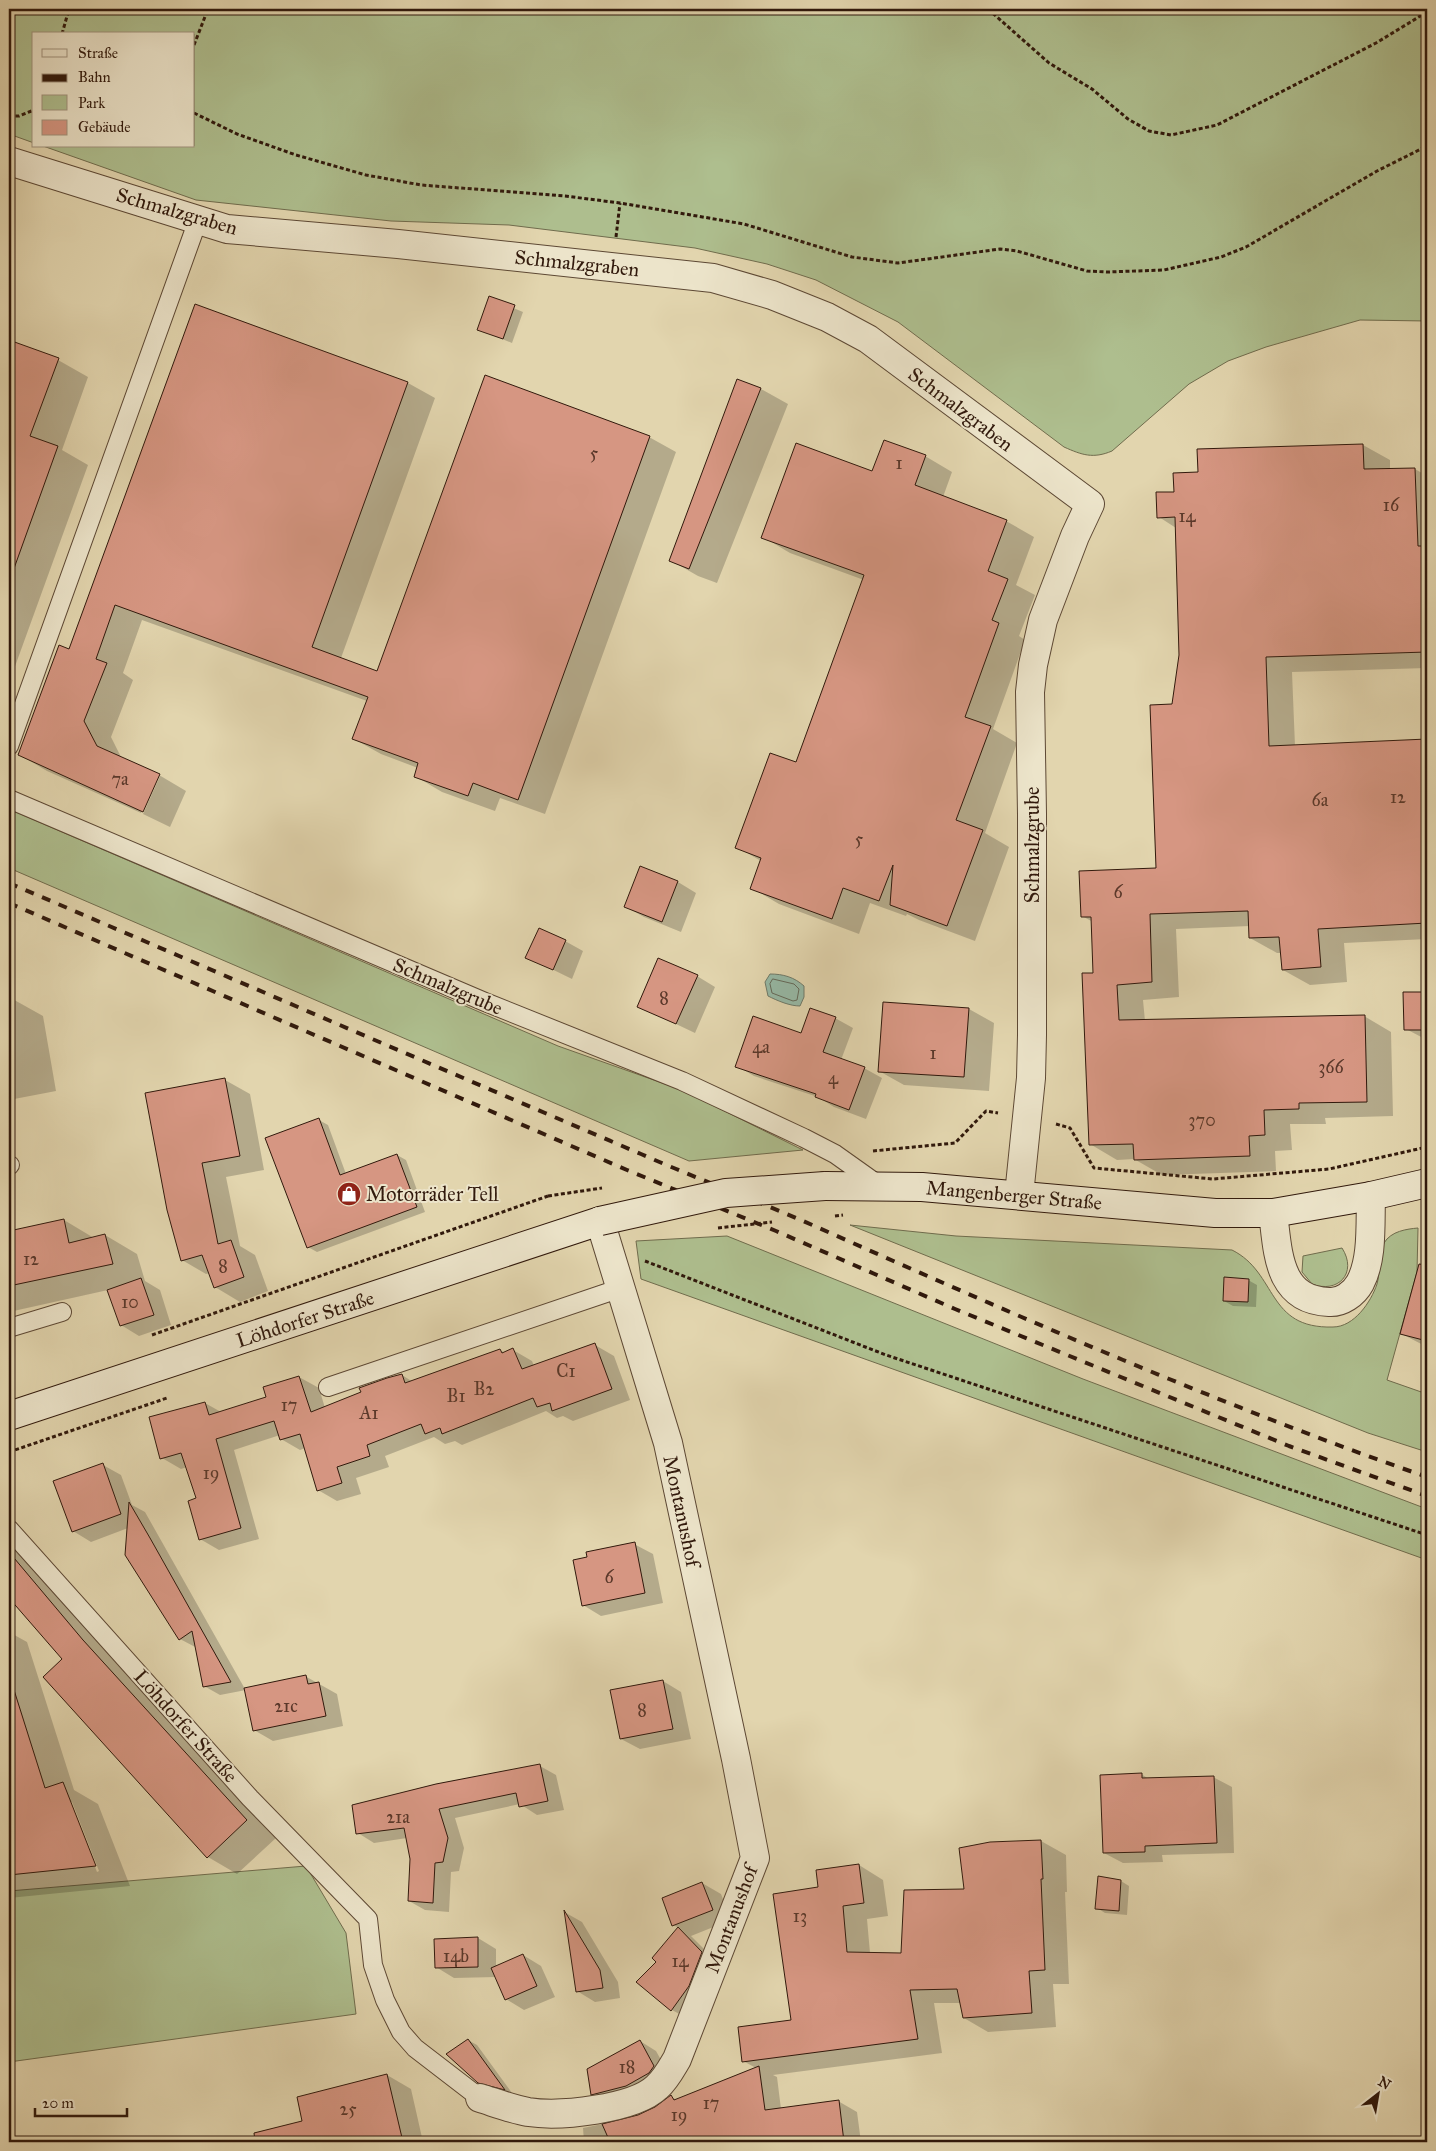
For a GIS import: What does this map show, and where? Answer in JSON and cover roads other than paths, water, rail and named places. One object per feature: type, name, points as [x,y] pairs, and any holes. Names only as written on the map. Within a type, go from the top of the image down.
[{"type":"street","name":"Schmalzgraben","points":[[9,161],[226,229],[713,278],[772,295],[827,317],[868,339],[1090,504]]},
{"type":"street","name":"Schmalzgrube","points":[[1019,1195],[1032,1035],[1030,692],[1033,665],[1043,620],[1075,536],[1090,504]]},
{"type":"street","name":"Mangenberger Straße","points":[[600,1221],[726,1193],[825,1186],[880,1186],[1019,1195],[1215,1213],[1273,1212],[1371,1196],[1427,1183]]},
{"type":"street","points":[[1273,1212],[1280,1268],[1291,1285],[1305,1297],[1320,1302],[1334,1303],[1350,1294],[1360,1282],[1366,1266],[1371,1196]]},
{"type":"street","name":"Montanushof","points":[[480,2098],[530,2112],[594,2110],[635,2101],[656,2088],[668,2074],[677,2059],[755,1858],[736,1759],[668,1443],[600,1221]]},
{"type":"street","name":"Löhdorfer Straße","points":[[9,1416],[600,1221]]},
{"type":"lane","points":[[9,746],[198,220]]},
{"type":"lane","name":"Schmalzgrube","points":[[9,799],[476,998],[682,1081],[835,1154],[880,1186]]},
{"type":"lane","points":[[328,1387],[621,1288]]},
{"type":"lane","points":[[9,1328],[62,1312]]},
{"type":"lane","name":"Löhdorfer Straße","points":[[9,1529],[250,1798],[368,1919]]},
{"type":"lane","name":"Montanushof","points":[[368,1919],[373,1965],[384,2000],[401,2032],[415,2048],[480,2098]]},
{"type":"water","points":[[770,974],[788,977],[804,986],[804,997],[800,1006],[784,1003],[768,996],[765,982]]},
{"type":"railway","points":[[9,883],[663,1164],[797,1218],[1120,1359],[1273,1420],[1427,1477]]},
{"type":"railway","points":[[9,903],[627,1170],[776,1231],[955,1309],[1289,1446],[1427,1496]]},
{"type":"place","name":"Motorräder Tell","points":[[349,1194]]}]
